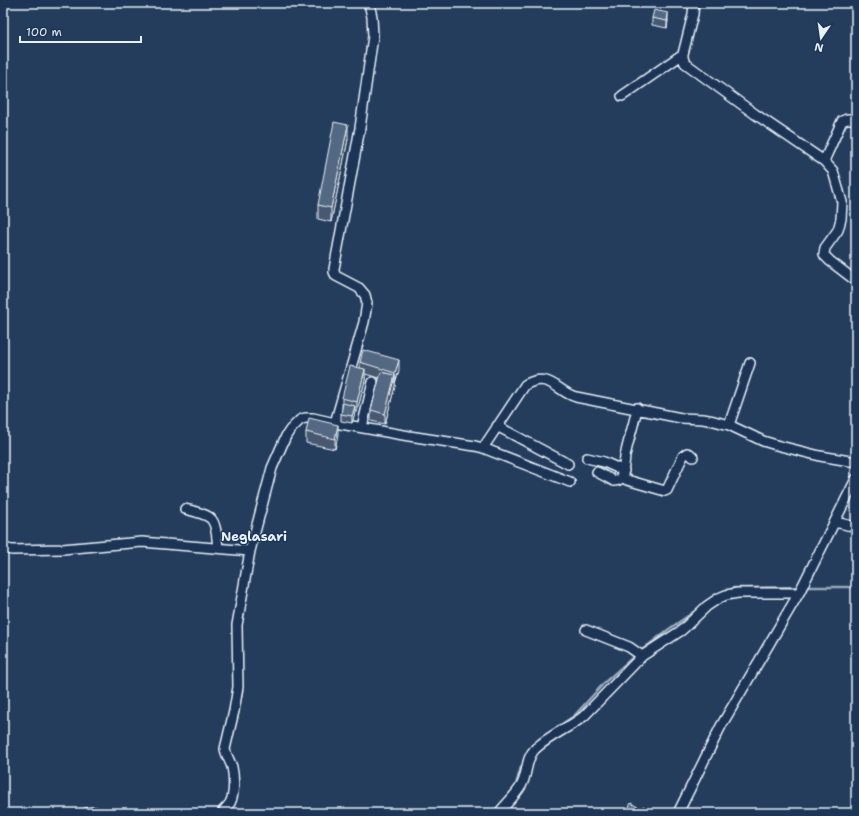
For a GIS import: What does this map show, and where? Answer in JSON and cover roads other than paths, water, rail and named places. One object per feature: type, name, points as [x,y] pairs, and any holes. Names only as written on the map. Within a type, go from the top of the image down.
[{"type":"street","points":[[335,423],[364,322],[367,303],[359,288],[336,276],[334,269],[360,128],[373,36],[372,17],[369,3]]},
{"type":"street","points":[[694,3],[683,54],[685,63],[748,109],[824,161],[833,171],[842,202],[841,219],[838,230],[825,248],[824,254],[830,261],[856,281]]},
{"type":"street","points":[[622,96],[683,54]]},
{"type":"street","points":[[824,161],[842,121],[846,119],[856,119]]},
{"type":"street","points":[[729,425],[750,363]]},
{"type":"street","points":[[483,448],[522,388],[528,383],[535,381],[547,381],[551,382],[569,395],[576,397],[681,418],[703,419],[729,425],[770,443],[820,456],[856,462]]},
{"type":"street","points":[[362,427],[373,382]]},
{"type":"street","points":[[597,472],[614,481],[619,480],[623,472],[637,408]]},
{"type":"street","points":[[222,813],[230,803],[232,797],[234,776],[225,749],[238,687],[237,625],[250,551],[272,468],[286,436],[300,420],[305,418],[313,418],[409,436],[475,446],[570,482]]},
{"type":"street","points":[[497,426],[568,464]]},
{"type":"street","points":[[623,472],[624,478],[627,480],[665,491],[667,490],[683,456],[687,453],[693,457]]},
{"type":"street","points":[[587,458],[604,462],[623,472]]},
{"type":"street","points":[[678,813],[721,726],[800,593],[856,480]]},
{"type":"street","points":[[185,509],[204,515],[212,520],[216,532],[218,548]]},
{"type":"street","points":[[835,522],[856,527]]},
{"type":"street","points":[[3,548],[12,550],[62,549],[142,542],[250,551]]},
{"type":"street","points":[[499,813],[521,786],[530,757],[535,750],[555,734],[575,723],[584,716],[638,653],[656,648],[682,630],[707,606],[718,598],[726,595],[738,593],[800,593]]},
{"type":"street","points":[[586,630],[638,653]]},
{"type":"street","points":[[87,813],[98,813]]},
{"type":"waterway","points":[[727,591],[733,588],[800,587]]},
{"type":"waterway","points":[[805,587],[856,587]]},
{"type":"waterway","points":[[537,742],[539,739],[574,716],[605,682],[632,658],[669,629],[698,609]]},
{"type":"waterway","points":[[515,788],[521,767],[524,763]]},
{"type":"district","name":"Neglasari","points":[[254,536]]}]
